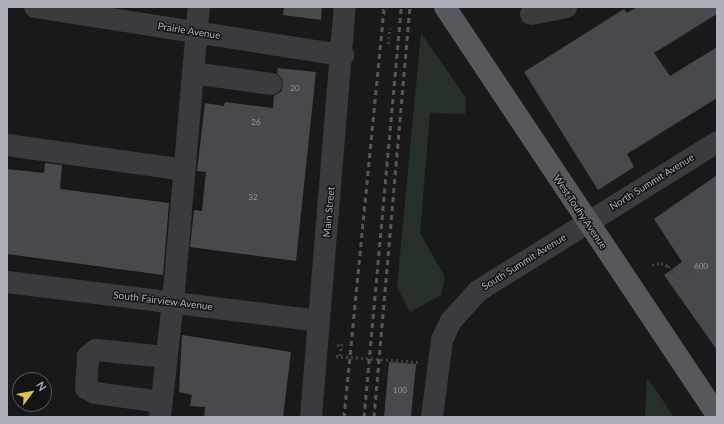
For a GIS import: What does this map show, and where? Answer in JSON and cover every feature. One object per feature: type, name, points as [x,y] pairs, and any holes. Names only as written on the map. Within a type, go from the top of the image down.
[{"type":"main road","name":"West Touhy Avenue","points":[[445,7],[717,415]]},
{"type":"main road","points":[[460,29],[462,7]]},
{"type":"street","name":"Prairie Avenue","points":[[35,7],[343,55]]},
{"type":"street","points":[[166,357],[96,350],[88,356],[86,388],[95,393],[161,409],[173,302],[198,7]]},
{"type":"street","name":"Main Street","points":[[311,417],[343,55],[345,7]]},
{"type":"street","points":[[531,14],[566,7]]},
{"type":"street","points":[[193,73],[271,84]]},
{"type":"street","name":"North Summit Avenue","points":[[587,222],[717,142]]},
{"type":"street","points":[[7,145],[184,170]]},
{"type":"street","name":"South Summit Avenue","points":[[432,417],[442,340],[462,307],[486,285],[587,222]]},
{"type":"street","name":"South Fairview Avenue","points":[[7,282],[319,321]]},
{"type":"path","points":[[388,44],[390,28]]},
{"type":"path","points":[[652,266],[661,262],[668,266],[678,278],[688,271]]},
{"type":"path","points":[[337,346],[337,344],[342,344],[340,358]]},
{"type":"path","points":[[336,356],[340,358],[419,362]]},
{"type":"shaded area","points":[[421,33],[466,98],[465,114],[430,113],[420,233],[445,277],[441,295],[410,312],[397,287]]},
{"type":"shaded area","points":[[647,377],[674,417],[645,417]]},
{"type":"building","points":[[284,7],[322,7],[321,20],[283,15]]},
{"type":"building","points":[[637,7],[717,7],[717,14],[654,53],[670,76],[717,47],[717,98],[627,154],[634,167],[598,190],[524,72],[624,9],[627,13]]},
{"type":"building","points":[[278,68],[316,72],[296,261],[190,247],[194,210],[202,211],[206,172],[197,171],[205,103],[224,106],[225,102],[273,108],[274,96],[281,92],[283,85],[282,79],[277,73]]},
{"type":"building","points":[[45,163],[62,165],[60,189],[169,203],[163,275],[7,254],[7,169],[44,173]]},
{"type":"building","points":[[717,175],[717,350],[664,275],[682,262],[654,219]]},
{"type":"building","points":[[182,335],[291,352],[283,417],[204,417],[205,407],[190,406],[192,395],[179,392]]},
{"type":"building","points":[[389,362],[416,364],[411,417],[384,417]]},
{"type":"railway","points":[[344,417],[384,7]]},
{"type":"railway","points":[[364,417],[401,7]]},
{"type":"railway","points":[[374,417],[410,7]]}]
